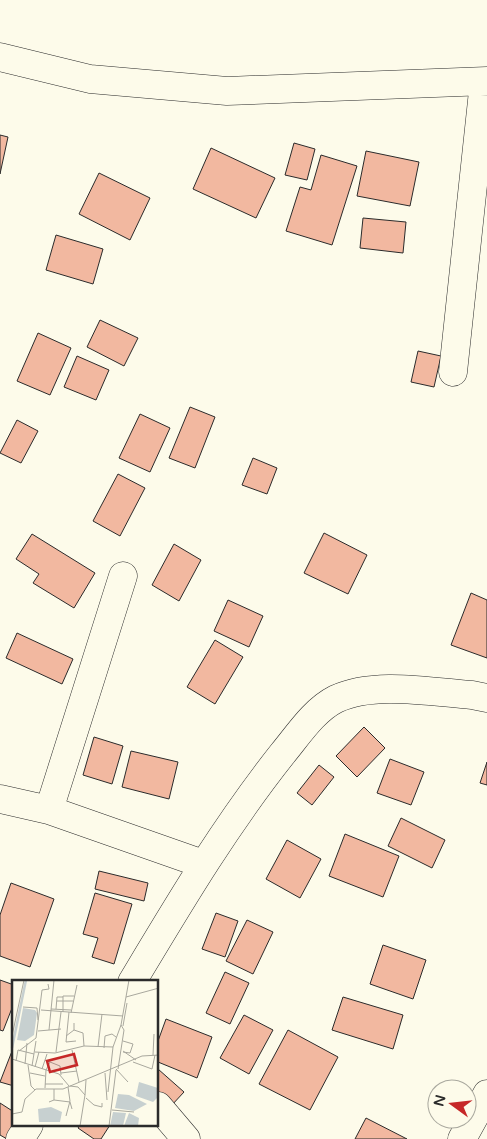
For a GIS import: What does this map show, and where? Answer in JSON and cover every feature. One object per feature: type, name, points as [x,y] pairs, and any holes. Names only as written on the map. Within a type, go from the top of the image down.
[{"type":"street","points":[[0,57],[90,79],[227,91],[485,82],[452,372]]},
{"type":"street","points":[[49,810],[123,576]]},
{"type":"street","points":[[133,980],[203,864],[255,789],[312,718],[336,699],[370,689],[472,695],[487,698]]},
{"type":"street","points":[[0,799],[49,810],[203,864]]},
{"type":"street","points":[[462,1139],[487,1094]]},
{"type":"street","points":[[159,1107],[186,1139]]},
{"type":"street","points":[[20,1139],[28,1126]]},
{"type":"building","points":[[0,135],[8,137],[0,174]]},
{"type":"building","points":[[294,143],[315,149],[307,180],[285,175]]},
{"type":"building","points":[[211,148],[275,178],[256,218],[193,189]]},
{"type":"building","points":[[366,151],[419,162],[410,206],[357,196]]},
{"type":"building","points":[[321,155],[357,166],[332,245],[286,231],[300,187],[311,190]]},
{"type":"building","points":[[99,173],[150,198],[130,240],[79,214]]},
{"type":"building","points":[[363,218],[406,222],[403,253],[360,248]]},
{"type":"building","points":[[56,235],[103,249],[93,284],[46,270]]},
{"type":"building","points":[[100,320],[138,338],[124,366],[87,347]]},
{"type":"building","points":[[38,333],[71,348],[50,395],[17,381]]},
{"type":"building","points":[[418,351],[441,356],[434,387],[411,382]]},
{"type":"building","points":[[77,356],[109,370],[96,400],[64,387]]},
{"type":"building","points":[[190,407],[215,417],[195,468],[169,458]]},
{"type":"building","points":[[140,414],[170,428],[150,472],[119,458]]},
{"type":"building","points":[[17,420],[38,431],[21,463],[0,453]]},
{"type":"building","points":[[253,458],[277,468],[267,494],[242,485]]},
{"type":"building","points":[[118,474],[145,488],[120,536],[93,521]]},
{"type":"building","points":[[324,533],[367,555],[348,594],[304,573]]},
{"type":"building","points":[[32,534],[95,573],[74,608],[33,583],[39,574],[16,559]]},
{"type":"building","points":[[174,544],[201,560],[179,601],[152,585]]},
{"type":"building","points":[[471,593],[487,600],[487,658],[451,645]]},
{"type":"building","points":[[228,600],[263,616],[249,647],[214,631]]},
{"type":"building","points":[[17,633],[73,659],[62,684],[6,658]]},
{"type":"building","points":[[215,640],[243,657],[215,704],[187,687]]},
{"type":"building","points":[[364,727],[385,748],[357,777],[336,756]]},
{"type":"building","points":[[94,737],[123,746],[112,784],[83,775]]},
{"type":"building","points":[[131,751],[178,762],[169,799],[122,787]]},
{"type":"building","points":[[390,759],[424,772],[411,805],[377,793]]},
{"type":"building","points":[[487,762],[487,785],[480,783]]},
{"type":"building","points":[[319,765],[334,777],[312,805],[297,793]]},
{"type":"building","points":[[401,818],[445,840],[432,868],[388,846]]},
{"type":"building","points":[[345,834],[399,856],[383,897],[329,876]]},
{"type":"building","points":[[287,840],[321,859],[300,898],[266,879]]},
{"type":"building","points":[[99,871],[148,883],[144,901],[95,889]]},
{"type":"building","points":[[11,883],[54,899],[30,967],[0,956],[0,915]]},
{"type":"building","points":[[95,893],[132,904],[114,964],[92,957],[98,938],[83,934]]},
{"type":"building","points":[[216,913],[238,921],[225,957],[202,949]]},
{"type":"building","points":[[247,920],[273,932],[253,974],[226,961]]},
{"type":"building","points":[[383,945],[426,960],[413,999],[370,984]]},
{"type":"building","points":[[225,972],[249,983],[230,1024],[206,1013]]},
{"type":"building","points":[[0,980],[12,984],[12,1008],[3,1031],[0,1030]]},
{"type":"building","points":[[343,997],[403,1015],[393,1049],[332,1030]]},
{"type":"building","points":[[244,1015],[273,1030],[249,1074],[220,1058]]},
{"type":"building","points":[[166,1019],[212,1037],[197,1078],[159,1062],[159,1038]]},
{"type":"building","points":[[288,1030],[338,1057],[310,1110],[259,1084]]},
{"type":"building","points":[[12,1051],[12,1085],[0,1082]]},
{"type":"building","points":[[159,1070],[184,1092],[171,1106],[159,1096]]},
{"type":"building","points":[[0,1103],[12,1111],[14,1126],[7,1139],[0,1135]]},
{"type":"building","points":[[366,1118],[407,1139],[355,1139]]},
{"type":"building","points":[[79,1126],[109,1126],[101,1139],[94,1139],[78,1128]]}]
